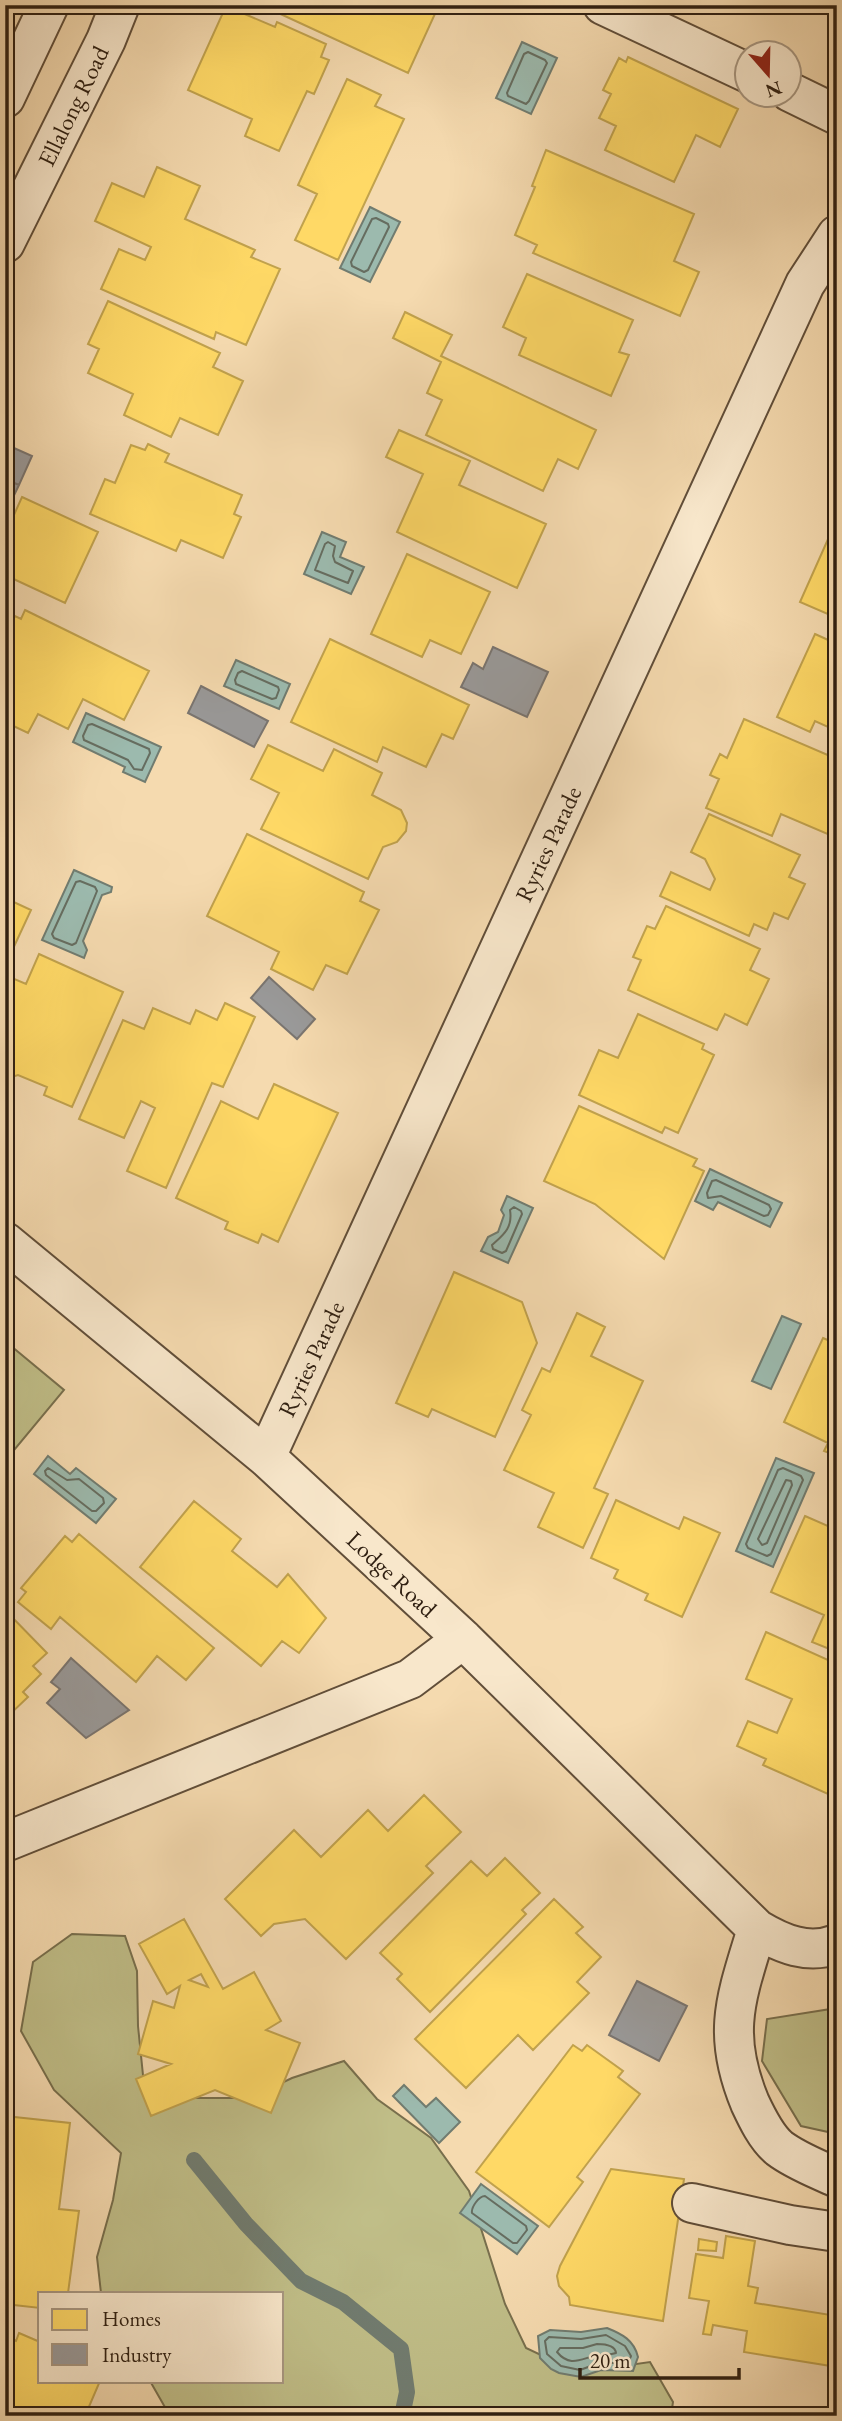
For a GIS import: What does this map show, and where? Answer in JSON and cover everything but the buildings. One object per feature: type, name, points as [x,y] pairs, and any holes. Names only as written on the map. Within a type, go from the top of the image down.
[{"type":"street","points":[[5,98],[48,5]]},
{"type":"street","name":"Ellalong Road","points":[[5,243],[106,40],[120,5]]},
{"type":"street","points":[[603,5],[734,67]]},
{"type":"street","points":[[804,99],[837,115]]},
{"type":"street","name":"Ryries Parade","points":[[266,1457],[805,284],[837,235]]},
{"type":"street","name":"Lodge Road","points":[[5,1242],[266,1457],[463,1639],[757,1930],[781,1943],[803,1948],[823,1950],[837,1944]]},
{"type":"street","points":[[5,1842],[410,1679],[463,1639]]},
{"type":"street","points":[[757,1930],[739,1988],[733,2022],[737,2064],[758,2120],[778,2147],[837,2178]]},
{"type":"street","points":[[692,2203],[790,2225],[837,2232]]},
{"type":"shaded area","points":[[5,1341],[64,1390],[5,1461]]},
{"type":"shaded area","points":[[72,1934],[125,1936],[137,1971],[138,2026],[144,2085],[196,2098],[250,2098],[292,2078],[344,2061],[377,2099],[431,2138],[469,2191],[505,2304],[526,2348],[564,2366],[615,2367],[650,2362],[673,2402],[671,2416],[170,2416],[151,2382],[284,2382],[284,2292],[101,2292],[97,2257],[113,2200],[121,2153],[54,2090],[21,2031],[33,1962]]},
{"type":"shaded area","points":[[837,2008],[837,2134],[801,2126],[762,2061],[767,2019]]},
{"type":"water","points":[[522,42],[557,58],[531,114],[496,98]]},
{"type":"water","points":[[370,207],[400,222],[370,282],[340,268]]},
{"type":"water","points":[[322,532],[346,542],[340,557],[364,567],[351,594],[304,574]]},
{"type":"water","points":[[236,660],[290,684],[279,709],[224,686]]},
{"type":"water","points":[[86,713],[161,747],[145,782],[123,772],[125,767],[73,742]]},
{"type":"water","points":[[74,870],[112,887],[111,892],[102,895],[83,941],[87,950],[84,958],[42,940]]},
{"type":"water","points":[[710,1169],[782,1203],[770,1227],[718,1202],[713,1210],[695,1201]]},
{"type":"water","points":[[507,1196],[533,1208],[508,1263],[481,1251],[488,1237],[498,1232],[504,1215],[501,1210]]},
{"type":"water","points":[[782,1316],[801,1324],[771,1389],[752,1381]]},
{"type":"water","points":[[48,1456],[70,1474],[76,1468],[116,1499],[96,1523],[34,1474]]},
{"type":"water","points":[[776,1458],[814,1473],[773,1567],[736,1551]]},
{"type":"water","points":[[404,2085],[426,2107],[436,2098],[460,2122],[439,2143],[393,2096]]},
{"type":"water","points":[[481,2184],[538,2226],[517,2254],[460,2213]]},
{"type":"water","points":[[607,2328],[622,2335],[634,2346],[638,2357],[633,2371],[601,2370],[581,2377],[559,2373],[540,2358],[538,2336],[550,2330],[581,2332]]},
{"type":"waterway","points":[[194,2160],[246,2224],[301,2281],[343,2302],[401,2349],[407,2392],[402,2416]]}]
